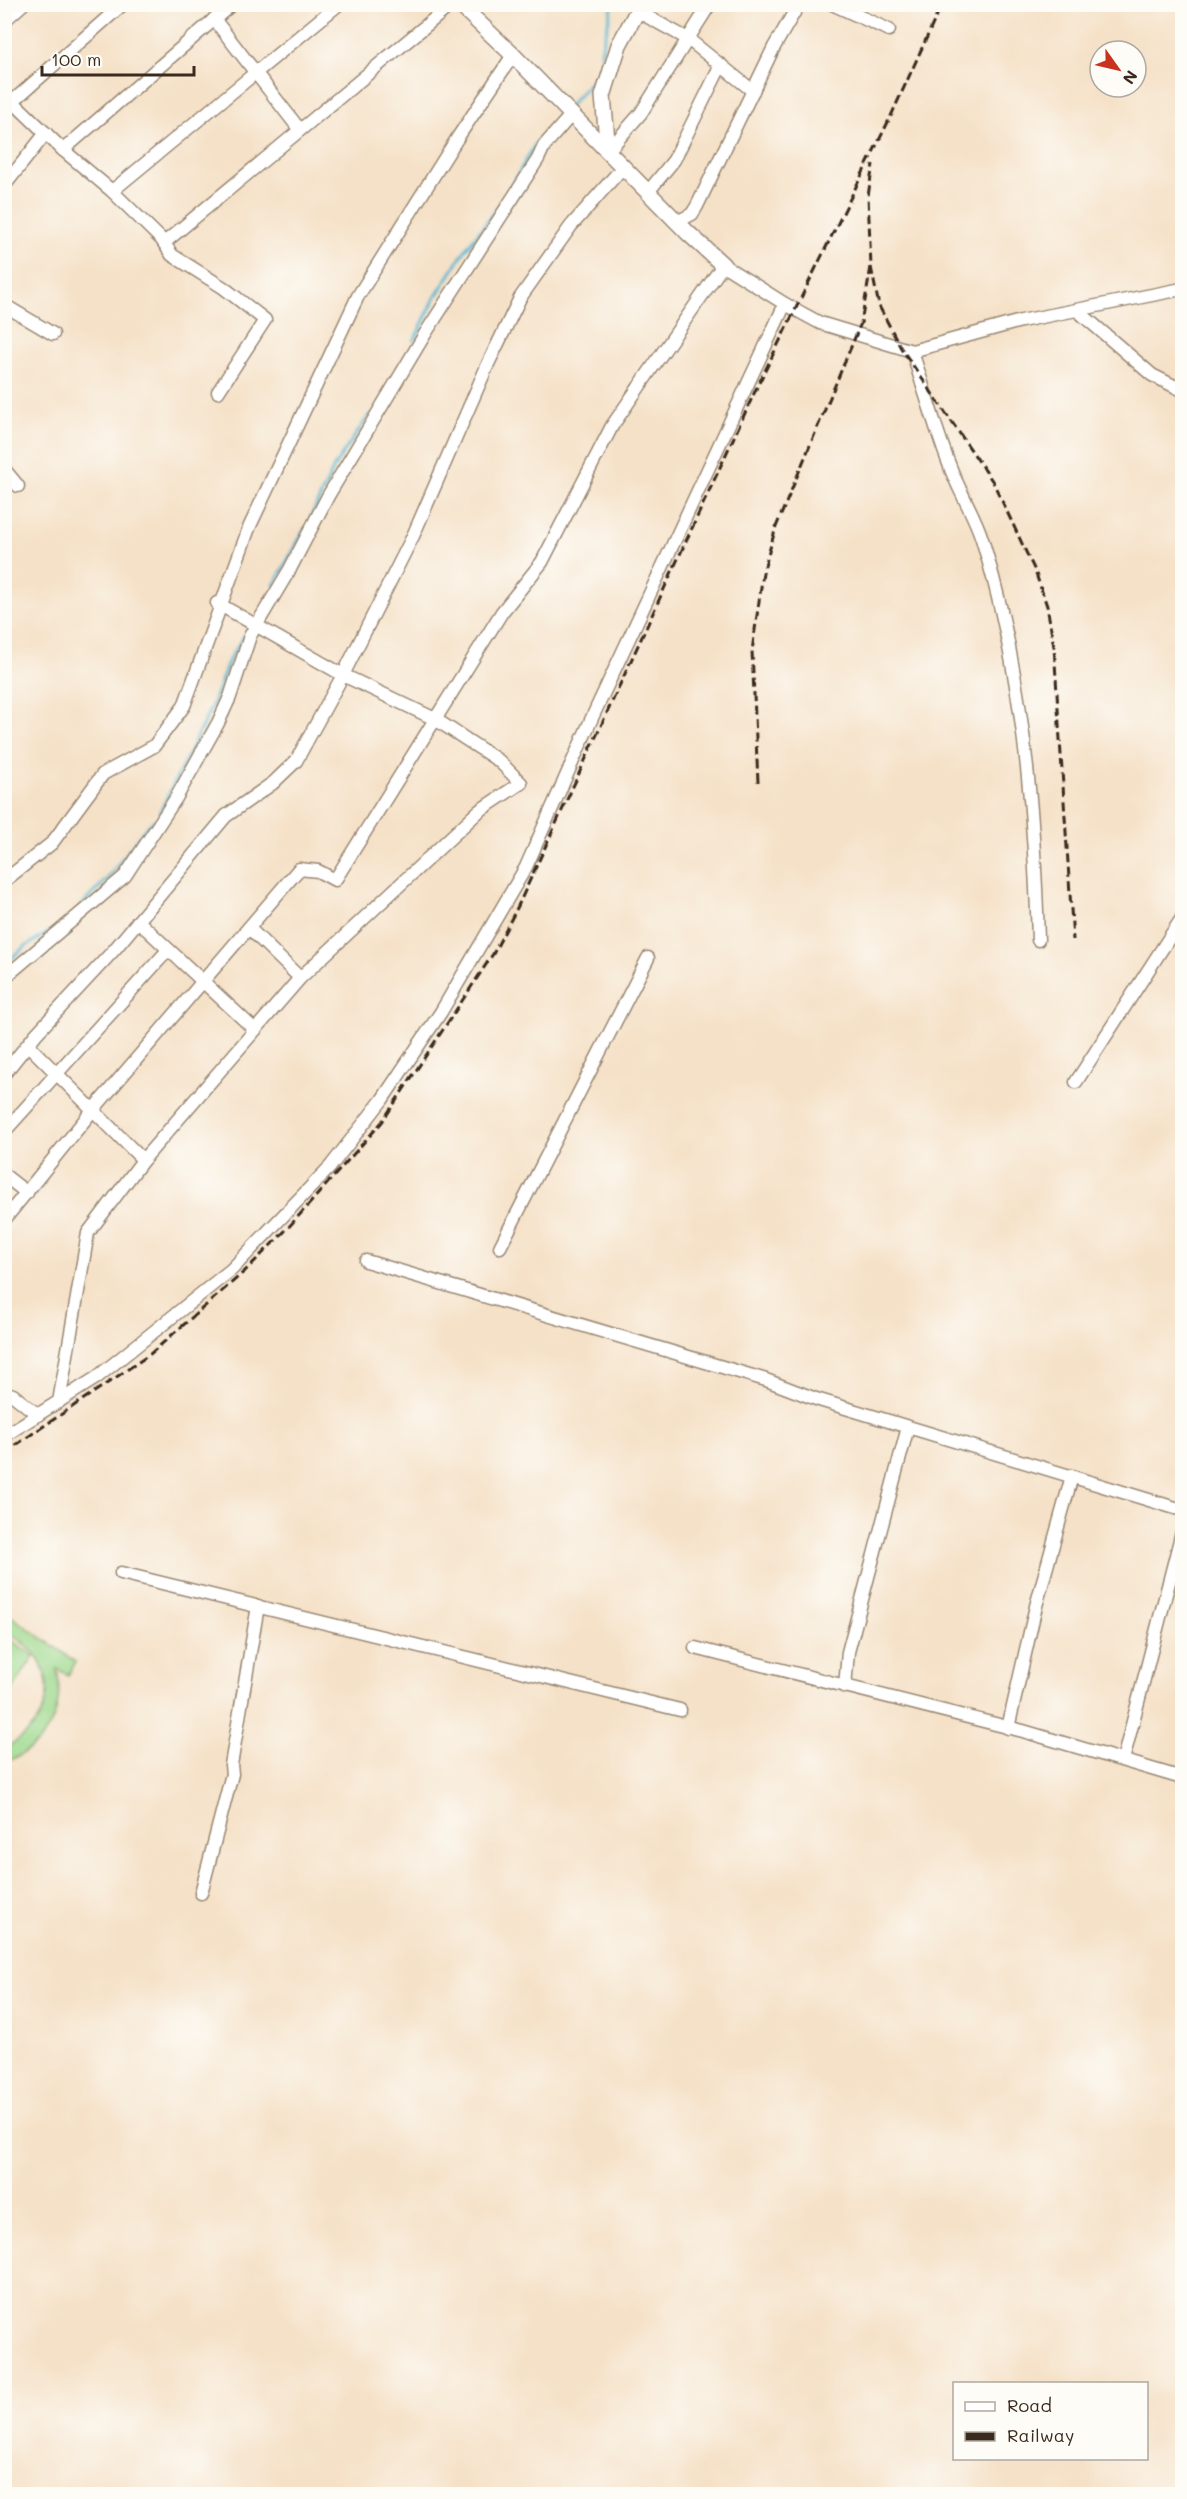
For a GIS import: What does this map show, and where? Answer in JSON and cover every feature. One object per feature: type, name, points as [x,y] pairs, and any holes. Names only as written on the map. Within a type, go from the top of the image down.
[{"type":"street","points":[[4,21],[24,4]]},
{"type":"street","points":[[123,4],[9,97],[63,150],[112,191],[164,243],[172,255],[224,288],[265,320],[218,392]]},
{"type":"street","points":[[63,150],[232,4]]},
{"type":"street","points":[[112,191],[339,4]]},
{"type":"street","points":[[164,243],[452,4]]},
{"type":"street","points":[[459,4],[723,265],[820,323],[912,351],[1021,321],[1182,289]]},
{"type":"street","points":[[608,151],[641,113],[710,4]]},
{"type":"street","points":[[677,222],[692,214],[697,206],[753,91],[799,4]]},
{"type":"street","points":[[831,4],[889,30]]},
{"type":"street","points":[[608,151],[603,96],[620,45],[639,8],[688,39],[753,91]]},
{"type":"street","points":[[214,19],[300,130]]},
{"type":"street","points":[[4,880],[52,843],[103,774],[154,746],[184,706],[218,604],[249,528],[358,296],[458,136],[513,55]]},
{"type":"street","points":[[648,192],[674,159],[721,65]]},
{"type":"street","points":[[4,978],[125,876],[176,798],[218,723],[230,697],[250,636],[328,496],[400,375],[538,159],[544,146],[571,115]]},
{"type":"street","points":[[4,186],[46,133]]},
{"type":"street","points":[[4,1074],[226,816],[273,783],[296,761],[343,675],[413,536],[488,364],[520,298],[571,226],[623,167]]},
{"type":"street","points":[[4,1220],[92,1111],[299,869],[318,871],[335,880],[502,612],[542,562],[612,426],[723,265]]},
{"type":"street","points":[[4,1436],[96,1378],[232,1269],[330,1167],[382,1100],[441,1012],[526,867],[596,709],[785,304]]},
{"type":"street","points":[[4,305],[53,334]]},
{"type":"street","points":[[1078,311],[1152,375],[1182,390]]},
{"type":"street","points":[[912,351],[949,465],[981,536],[995,586],[1021,717],[1032,802],[1038,940]]},
{"type":"street","points":[[4,469],[18,486]]},
{"type":"street","points":[[59,1402],[88,1233],[143,1160],[300,978],[479,811],[521,783],[500,761],[435,719],[343,675],[218,604]]},
{"type":"street","points":[[1076,1082],[1182,918]]},
{"type":"street","points":[[138,921],[255,1030]]},
{"type":"street","points":[[249,928],[300,978]]},
{"type":"street","points":[[4,1132],[168,950]]},
{"type":"street","points":[[500,1247],[648,958]]},
{"type":"street","points":[[28,1045],[56,1076],[143,1160]]},
{"type":"street","points":[[4,1175],[27,1193]]},
{"type":"street","points":[[366,1261],[766,1380],[816,1399],[1182,1510]]},
{"type":"street","points":[[4,1392],[13,1395],[38,1415]]},
{"type":"street","points":[[845,1687],[848,1652],[908,1426]]},
{"type":"street","points":[[1008,1728],[1036,1606],[1072,1476]]},
{"type":"street","points":[[1123,1760],[1182,1532]]},
{"type":"street","points":[[121,1573],[680,1710]]},
{"type":"street","points":[[201,1893],[232,1774],[231,1765],[258,1606]]},
{"type":"street","points":[[695,1648],[1008,1728],[1182,1778]]},
{"type":"green space","points":[[5,1612],[76,1662],[68,1675],[57,1669],[58,1700],[50,1726],[32,1747],[5,1762],[5,1747],[28,1732],[43,1710],[47,1684],[44,1670],[34,1653],[5,1630]]},
{"type":"green space","points":[[5,1636],[34,1656],[5,1700]]},
{"type":"waterway","points":[[570,105],[604,66],[601,51],[613,4]]},
{"type":"waterway","points":[[414,341],[436,296],[466,249],[502,202],[537,141],[560,118]]},
{"type":"waterway","points":[[311,517],[335,465],[370,414]]},
{"type":"waterway","points":[[274,585],[305,528]]},
{"type":"waterway","points":[[160,812],[210,710],[230,658],[245,635]]},
{"type":"waterway","points":[[79,908],[107,879],[154,820]]},
{"type":"waterway","points":[[4,964],[26,946],[51,931]]},
{"type":"railway","points":[[4,1453],[149,1355],[245,1271],[287,1229],[382,1122],[493,954],[518,906],[757,387],[891,116],[942,4]]},
{"type":"railway","points":[[758,782],[752,651],[763,573],[776,527],[861,323],[871,267],[868,196],[873,164]]},
{"type":"railway","points":[[871,267],[879,306],[901,348],[993,482],[1035,571],[1047,606],[1054,647],[1073,940]]}]
